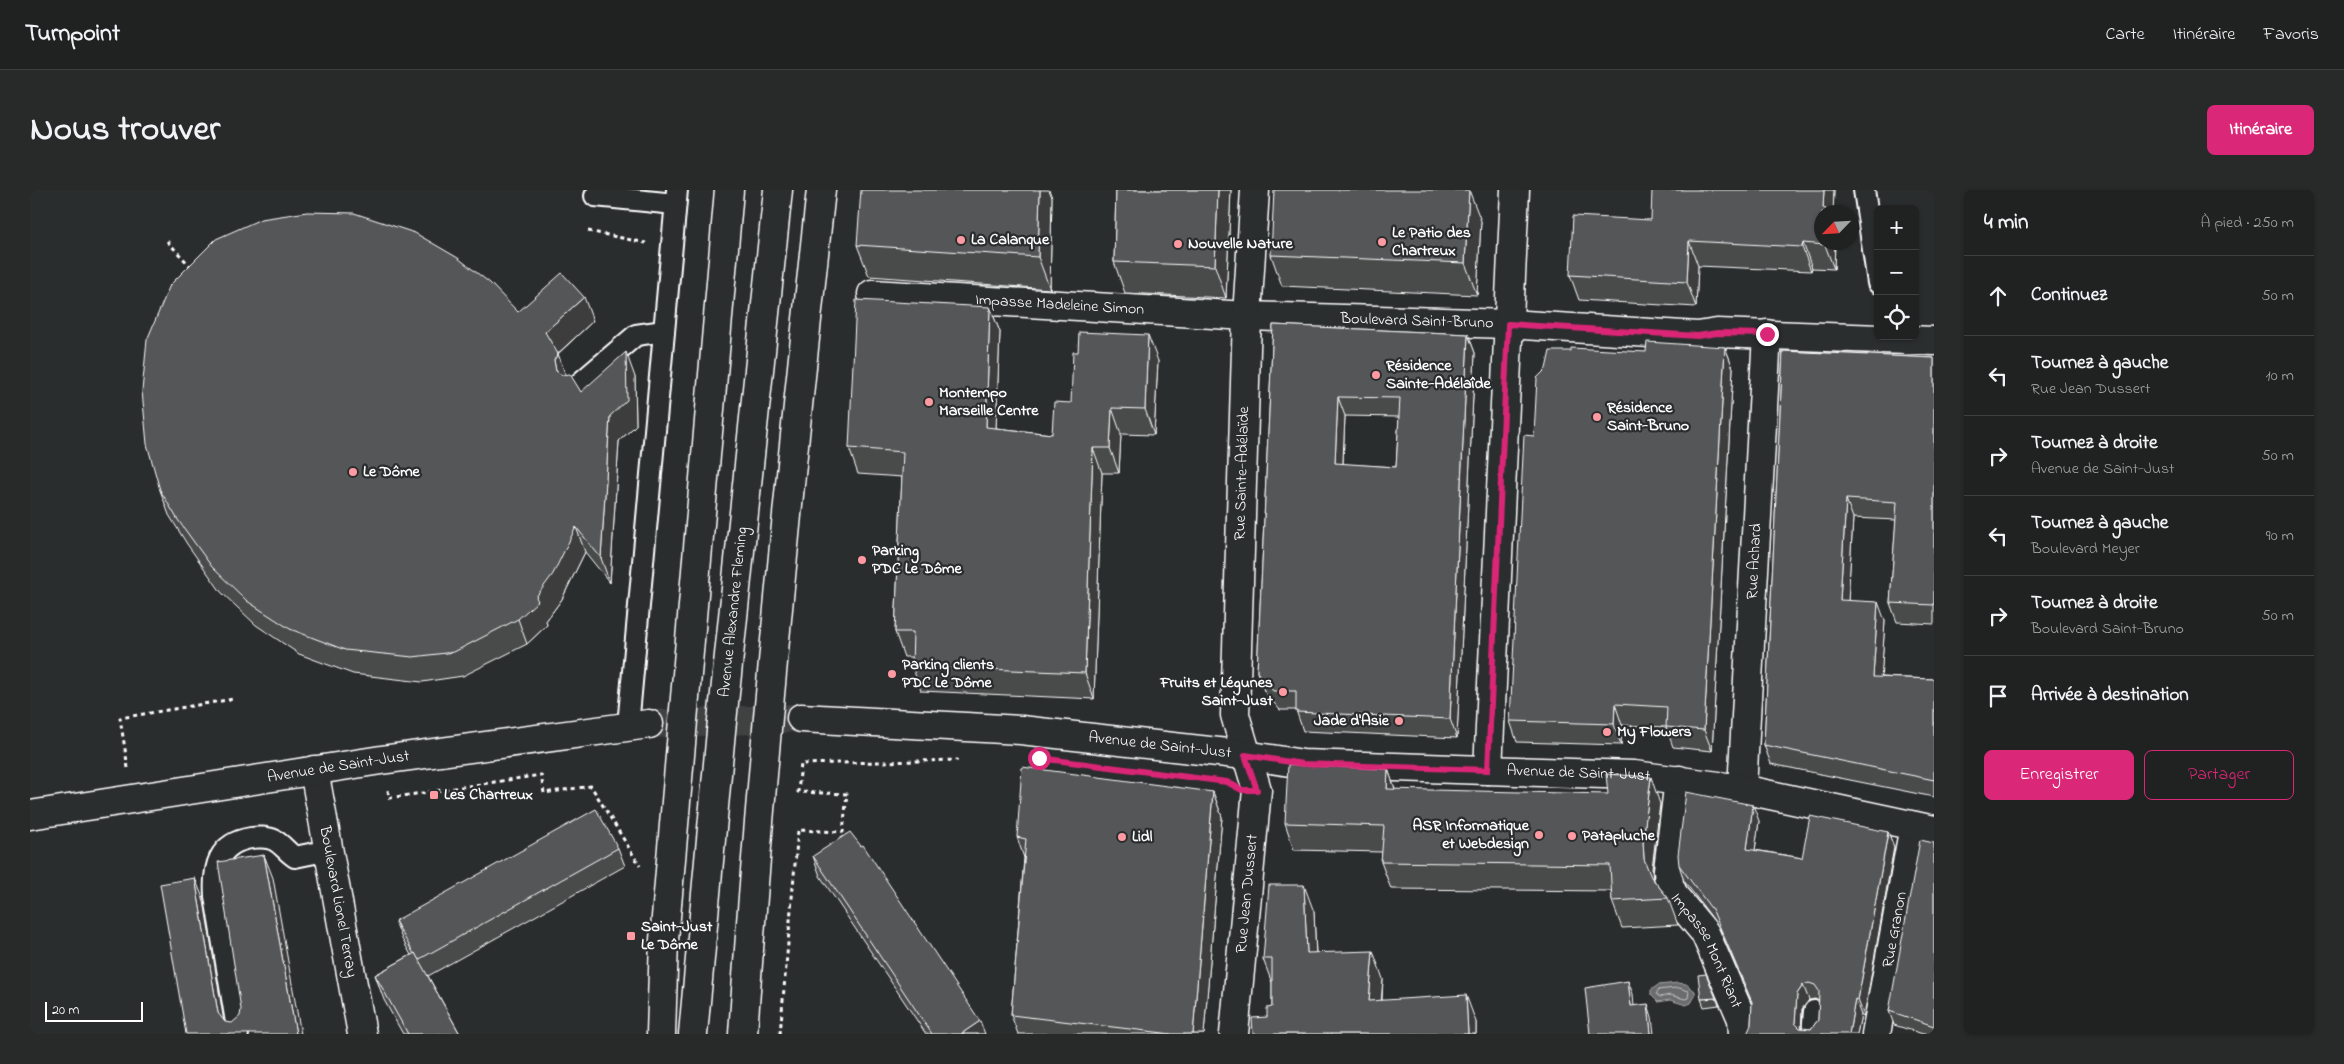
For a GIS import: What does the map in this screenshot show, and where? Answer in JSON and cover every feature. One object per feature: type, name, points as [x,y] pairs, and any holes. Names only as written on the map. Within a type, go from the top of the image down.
[{"type":"street","points":[[661,1034],[664,940],[729,190]]},
{"type":"street","name":"Avenue Alexandre Fleming","points":[[693,1034],[722,721],[778,190]]},
{"type":"street","points":[[743,1034],[757,843],[786,515],[821,190]]},
{"type":"street","name":"Rue Sainte-Adélaïde","points":[[1245,755],[1235,716],[1247,316],[1255,190]]},
{"type":"street","points":[[1488,770],[1515,190]]},
{"type":"street","name":"Impasse Madeleine Simon","points":[[872,294],[1247,316]]},
{"type":"street","name":"Boulevard Saint-Bruno","points":[[1247,316],[1508,324],[1698,336],[1717,333],[1874,337]]},
{"type":"street","name":"Rue Achard","points":[[1742,789],[1767,334]]},
{"type":"street","name":"Boulevard Saint-Bruno","points":[[1919,340],[1934,341]]},
{"type":"street","name":"Avenue de Saint-Just","points":[[801,718],[1021,730],[1245,755],[1303,764],[1634,775],[1742,789],[1924,828]]},
{"type":"street","name":"Avenue de Saint-Just","points":[[30,815],[381,760],[639,725]]},
{"type":"street","name":"Rue Jean Dussert","points":[[1234,1034],[1257,790],[1245,755]]},
{"type":"street","name":"Boulevard Lionel Terray","points":[[314,770],[362,1034]]},
{"type":"street","name":"Impasse Mont Riant","points":[[1679,780],[1668,870],[1669,885],[1675,898],[1705,933],[1742,1019],[1743,1034]]},
{"type":"street","name":"Rue Granon","points":[[1876,1034],[1924,828]]},
{"type":"lane","points":[[1864,190],[1874,256]]},
{"type":"lane","points":[[595,196],[676,197],[664,331],[639,725]]},
{"type":"lane","points":[[574,388],[636,334],[664,331]]},
{"type":"lane","points":[[238,1034],[213,876],[222,852],[239,840],[256,837],[274,840],[295,857],[329,850]]},
{"type":"lane","points":[[1812,1034],[1814,1011]]},
{"type":"path","points":[[588,231],[670,248]]},
{"type":"path","points":[[167,241],[198,274]]},
{"type":"path","points":[[128,768],[120,718],[233,699]]},
{"type":"path","points":[[381,760],[389,798],[541,775],[544,793],[591,786],[644,874]]},
{"type":"path","points":[[780,1034],[798,830],[843,832],[846,794],[798,792],[801,764],[960,760]]},
{"type":"water","points":[[1686,984],[1695,991],[1695,996],[1691,1003],[1686,1005],[1670,1000],[1658,1002],[1651,995],[1651,990],[1658,985]]},
{"type":"building","points":[[861,190],[1040,190],[1038,257],[857,245]]},
{"type":"building","points":[[1116,190],[1218,190],[1215,266],[1114,262]]},
{"type":"building","points":[[1274,190],[1469,190],[1465,263],[1271,255]]},
{"type":"building","points":[[1652,190],[1824,190],[1823,205],[1814,205],[1814,244],[1803,243],[1802,247],[1689,241],[1687,282],[1570,275],[1573,216],[1651,220]]},
{"type":"building","points":[[307,212],[354,213],[415,233],[458,258],[490,283],[518,312],[562,273],[584,297],[545,332],[558,354],[554,360],[556,371],[562,375],[570,374],[581,392],[626,352],[627,400],[610,416],[601,558],[576,527],[553,574],[536,597],[538,601],[518,619],[454,652],[413,657],[345,650],[290,629],[247,601],[212,567],[178,520],[160,490],[147,444],[142,391],[147,340],[170,285],[216,239],[261,219]]},
{"type":"building","points":[[856,300],[990,307],[986,427],[1052,434],[1054,402],[1071,403],[1073,352],[1078,352],[1079,332],[1148,335],[1145,409],[1112,408],[1110,448],[1093,448],[1085,673],[912,666],[913,632],[895,632],[903,452],[849,448]]},
{"type":"building","points":[[1273,325],[1468,334],[1450,719],[1296,712],[1296,691],[1273,691],[1257,672]],"holes":[[[1338,397],[1400,398],[1396,467],[1335,463]]]},
{"type":"building","points":[[1647,342],[1725,347],[1704,730],[1666,727],[1667,707],[1615,704],[1614,724],[1510,721],[1524,435],[1534,436],[1537,378],[1546,369],[1550,351],[1571,351],[1571,348],[1646,352]]},
{"type":"building","points":[[1783,351],[1934,358],[1934,605],[1890,603],[1897,502],[1846,499],[1840,600],[1878,602],[1873,677],[1934,679],[1934,780],[1764,745]]},
{"type":"building","points":[[1288,764],[1388,769],[1387,789],[1608,794],[1606,774],[1651,777],[1643,841],[1644,859],[1651,877],[1668,898],[1612,901],[1610,865],[1381,862],[1384,826],[1285,823]]},
{"type":"building","points":[[1022,767],[1213,792],[1193,1034],[1172,1034],[1011,1015],[1026,839],[1017,837]]},
{"type":"building","points":[[1686,792],[1753,805],[1747,849],[1802,858],[1810,816],[1888,832],[1858,1000],[1855,999],[1849,1034],[1747,1034],[1751,1025],[1752,1002],[1713,911],[1679,865],[1678,855]],"holes":[[[1809,983],[1815,985],[1819,991],[1818,1020],[1811,1029],[1800,1028],[1795,1023],[1797,994],[1803,985]]]},
{"type":"building","points":[[596,809],[618,848],[418,960],[395,921]]},
{"type":"building","points":[[850,832],[861,846],[863,845],[980,1021],[961,1034],[932,1034],[813,856]]},
{"type":"building","points":[[1920,840],[1934,843],[1934,1026],[1889,1011]]},
{"type":"building","points":[[264,855],[296,1034],[186,1034],[160,884],[195,878],[218,1013],[225,1022],[232,1023],[240,1016],[241,1009],[218,862]]},
{"type":"building","points":[[1269,885],[1304,885],[1307,953],[1373,951],[1369,1001],[1466,995],[1468,1034],[1253,1034],[1252,1018],[1267,1017],[1267,1008],[1272,1007],[1272,959],[1263,959]]},
{"type":"building","points":[[415,953],[460,1034],[408,1034],[375,975]]},
{"type":"building","points":[[1706,974],[1716,998],[1701,999],[1698,975]]},
{"type":"building","points":[[1628,981],[1631,1006],[1648,1004],[1651,1034],[1590,1034],[1585,988]]},
{"type":"tunnel","points":[[649,724],[801,718]]},
{"type":"place","name":"La Calanque","points":[[961,240]]},
{"type":"place","name":"Le Patio des Chartreux","points":[[1382,242]]},
{"type":"place","name":"Nouvelle Nature","points":[[1178,244]]},
{"type":"place","name":"Résidence Sainte-Adélaîde","points":[[1376,375]]},
{"type":"place","name":"Montempo Marseille Centre","points":[[929,402]]},
{"type":"place","name":"Résidence Saint-Bruno","points":[[1597,417]]},
{"type":"place","name":"Le Dôme","points":[[353,472]]},
{"type":"place","name":"Parking PDC Le Dôme","points":[[862,560]]},
{"type":"place","name":"Parking clients PDC Le Dôme","points":[[892,674]]},
{"type":"place","name":"Fruits et Légunes Saint-Just","points":[[1283,692]]},
{"type":"place","name":"Jade d'Asie","points":[[1399,721]]},
{"type":"place","name":"My Flowers","points":[[1607,732]]},
{"type":"place","name":"Les Chartreux","points":[[434,795]]},
{"type":"place","name":"ASR Informatique et Webdesign","points":[[1539,835]]},
{"type":"place","name":"Patapluche","points":[[1572,836]]},
{"type":"place","name":"Lidl","points":[[1122,837]]},
{"type":"place","name":"Saint-Just Le Dôme","points":[[631,936]]},
{"type":"route","points":[[1039,758],[1227,782],[1242,790],[1257,790],[1245,755],[1303,764],[1488,770],[1508,324],[1698,336],[1717,333],[1767,334]]}]
